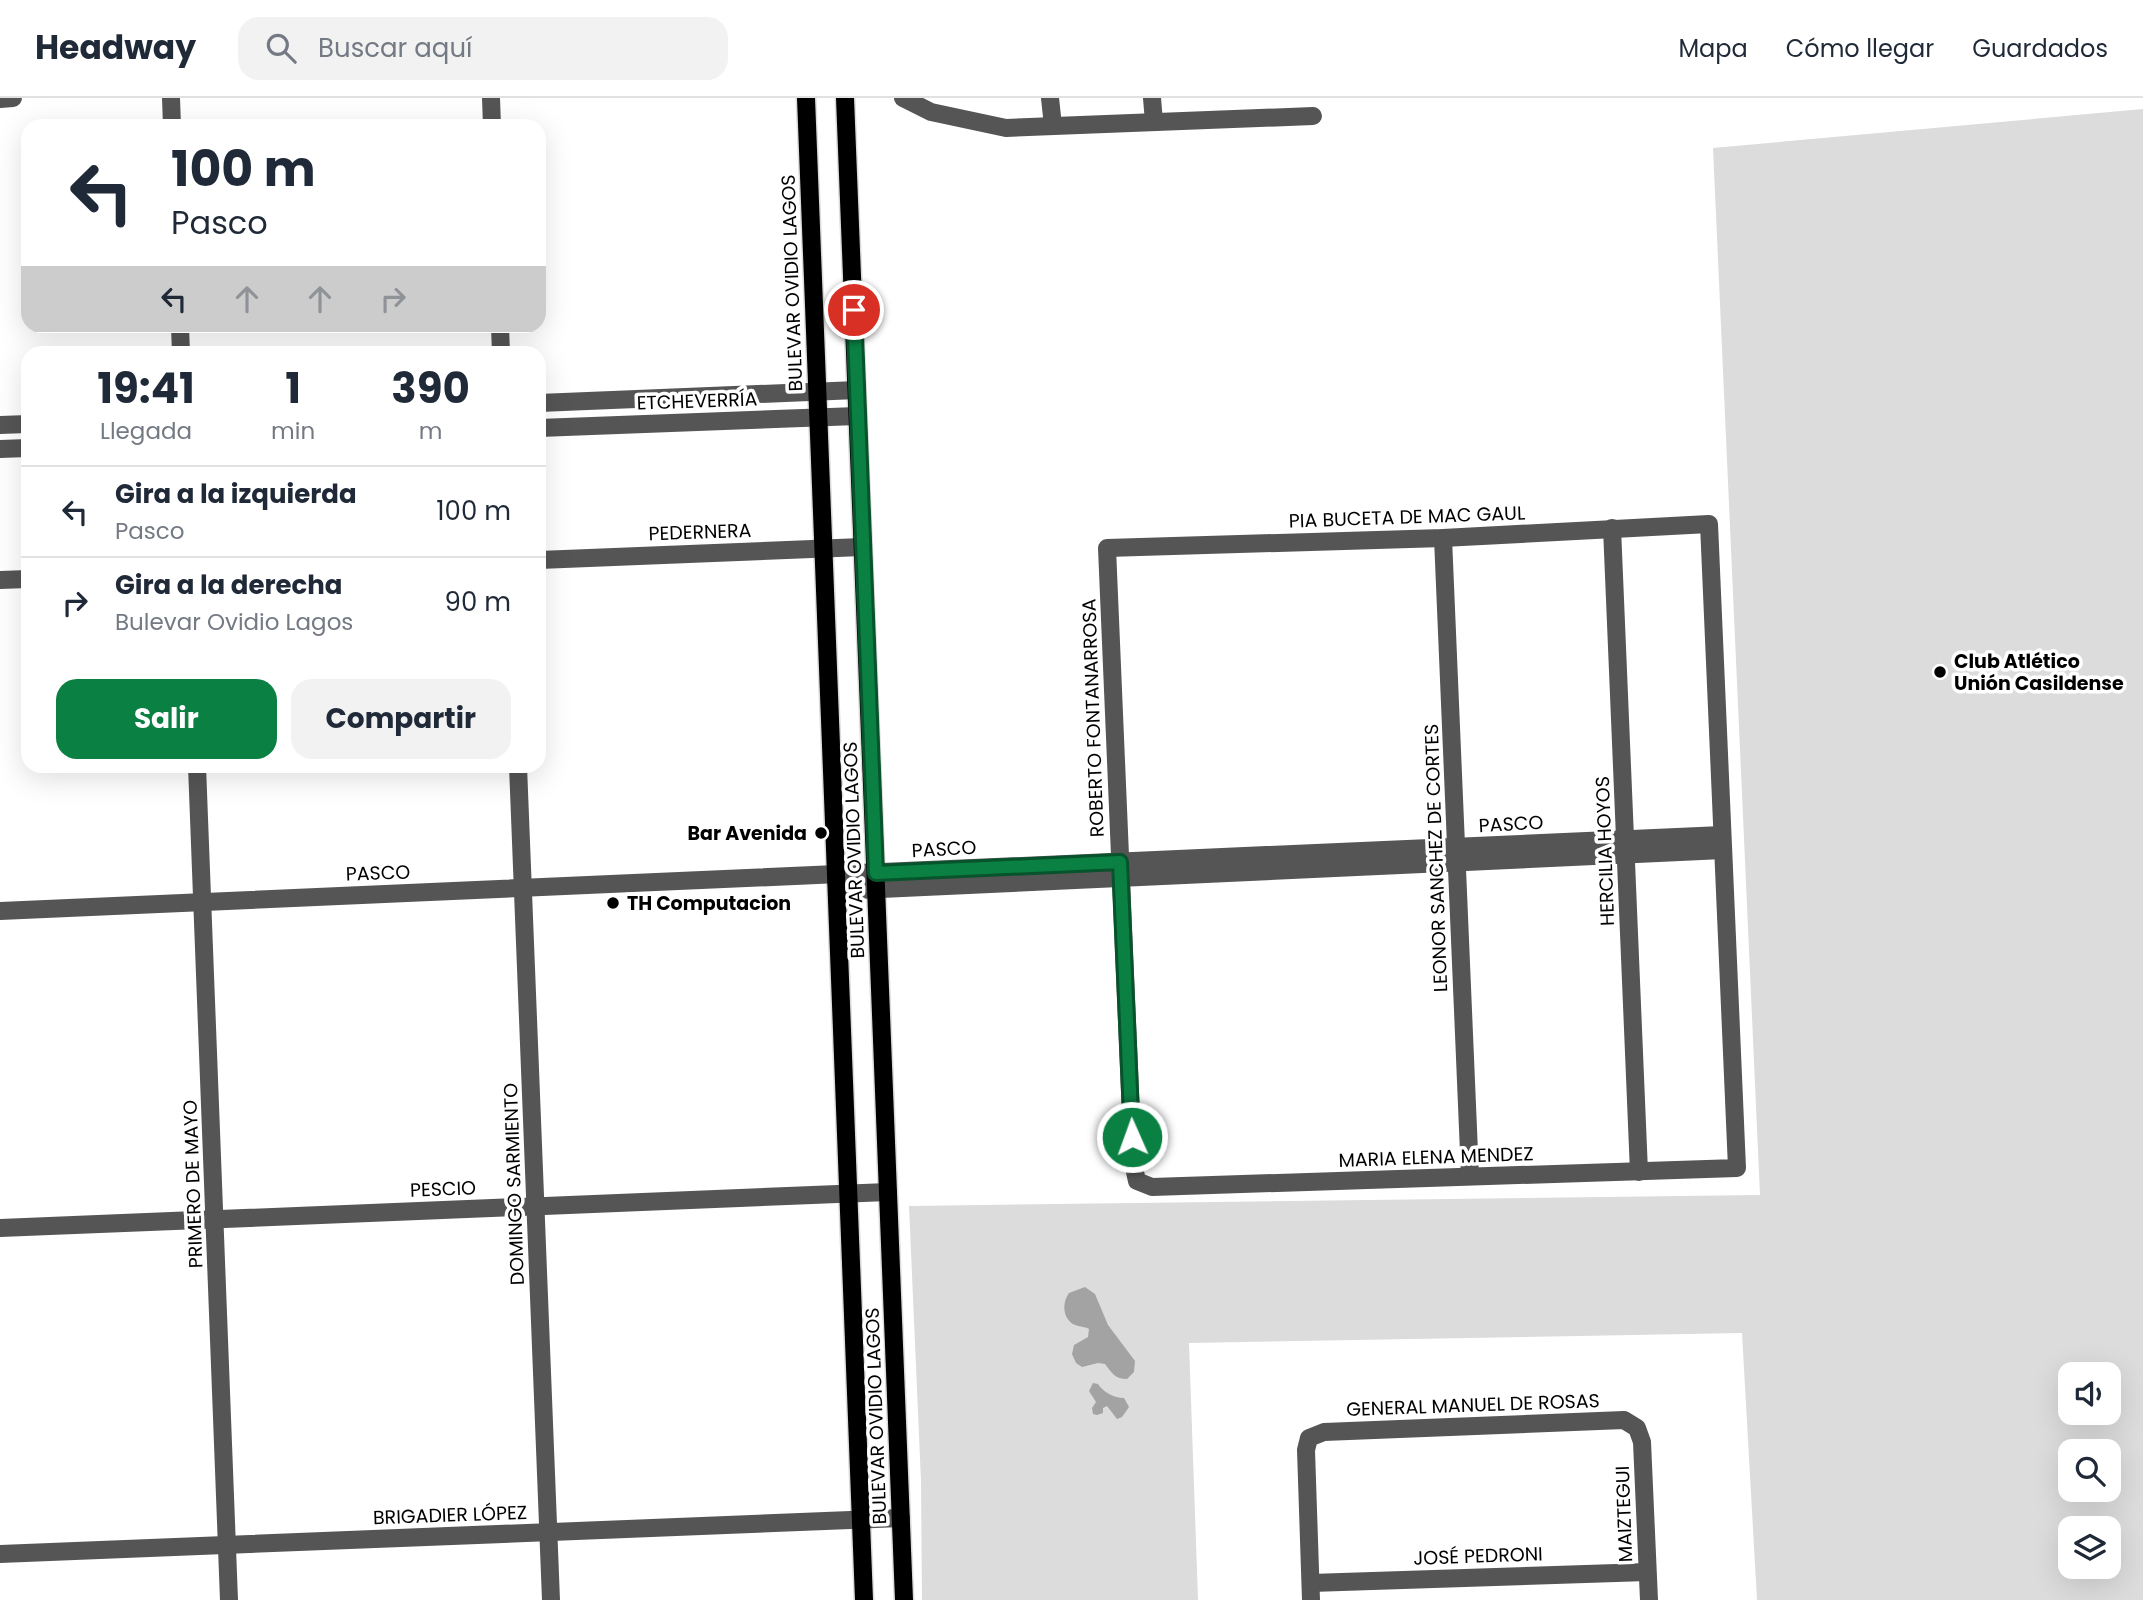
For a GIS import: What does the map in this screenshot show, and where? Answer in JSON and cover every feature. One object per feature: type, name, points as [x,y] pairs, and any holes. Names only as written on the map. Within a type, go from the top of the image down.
[{"type":"main road","name":"BULEVAR OVIDIO LAGOS","points":[[806,98],[864,1600]]},
{"type":"main road","name":"BULEVAR OVIDIO LAGOS","points":[[845,98],[904,1600]]},
{"type":"street","points":[[0,99],[13,98]]},
{"type":"street","points":[[171,98],[172,119]]},
{"type":"street","points":[[491,98],[492,119]]},
{"type":"street","points":[[903,98],[930,112],[1006,128],[1313,116]]},
{"type":"street","points":[[1050,98],[1053,126]]},
{"type":"street","points":[[1152,98],[1154,122]]},
{"type":"street","name":"ETCHEVERRÍA","points":[[546,403],[857,390]]},
{"type":"street","name":"ETCHEVERRÍA","points":[[546,428],[857,416]]},
{"type":"street","points":[[0,425],[21,424]]},
{"type":"street","points":[[0,449],[21,448]]},
{"type":"street","name":"PIA BUCETA DE MAC GAUL","points":[[1107,548],[1443,538],[1709,524],[1723,842]]},
{"type":"street","name":"HERCILIA HOYOS","points":[[1612,528],[1639,1172]]},
{"type":"street","name":"LEONOR SANCHEZ DE CORTES","points":[[1443,538],[1470,1176]]},
{"type":"street","name":"PEDERNERA","points":[[546,560],[862,547]]},
{"type":"street","name":"ROBERTO FONTANARROSA","points":[[1107,548],[1133,1163],[1137,1181]]},
{"type":"street","points":[[0,580],[21,579]]},
{"type":"street","name":"PRIMERO DE MAYO","points":[[197,773],[229,1600]]},
{"type":"street","name":"DOMINGO SARMIENTO","points":[[518,773],[551,1600]]},
{"type":"street","name":"PASCO","points":[[0,911],[523,888],[836,883],[1723,842]]},
{"type":"street","name":"MARIA ELENA MENDEZ","points":[[1137,1181],[1153,1187],[1737,1168],[1723,842]]},
{"type":"street","name":"PESCIO","points":[[0,1228],[888,1192]]},
{"type":"street","name":"GENERAL MANUEL DE ROSAS","points":[[1311,1591],[1306,1450],[1309,1438],[1324,1432],[1624,1420],[1637,1428]]},
{"type":"street","name":"MAIZTEGUI","points":[[1637,1428],[1642,1442],[1649,1600]]},
{"type":"street","name":"BRIGADIER LÓPEZ","points":[[0,1554],[901,1518]]},
{"type":"street","name":"JOSÉ PEDRONI","points":[[1311,1591],[1647,1572]]},
{"type":"shaded area","name":"Club Atlético Unión Casildense","points":[[2143,109],[2143,1600],[1757,1600],[1742,1333],[1189,1343],[1198,1600],[922,1600],[921,1481],[909,1206],[1760,1195],[1713,148]]},
{"type":"shaded area","points":[[1085,1287],[1095,1294],[1108,1325],[1135,1361],[1134,1372],[1127,1379],[1117,1377],[1105,1364],[1082,1367],[1076,1363],[1072,1354],[1074,1345],[1088,1337],[1089,1329],[1069,1321],[1066,1317],[1065,1302],[1069,1293]]},
{"type":"shaded area","points":[[1093,1383],[1109,1394],[1124,1398],[1129,1407],[1122,1417],[1117,1419],[1107,1406],[1103,1408],[1103,1413],[1093,1414],[1092,1408],[1096,1402],[1089,1391]]},
{"type":"place","name":"Club Atlético Unión Casildense","points":[[1940,672]]},
{"type":"place","name":"Bar Avenida","points":[[821,833]]},
{"type":"place","name":"TH Computacion","points":[[613,903]]},
{"type":"route","points":[[854,310],[876,873],[1120,862],[1132,1137]]}]
